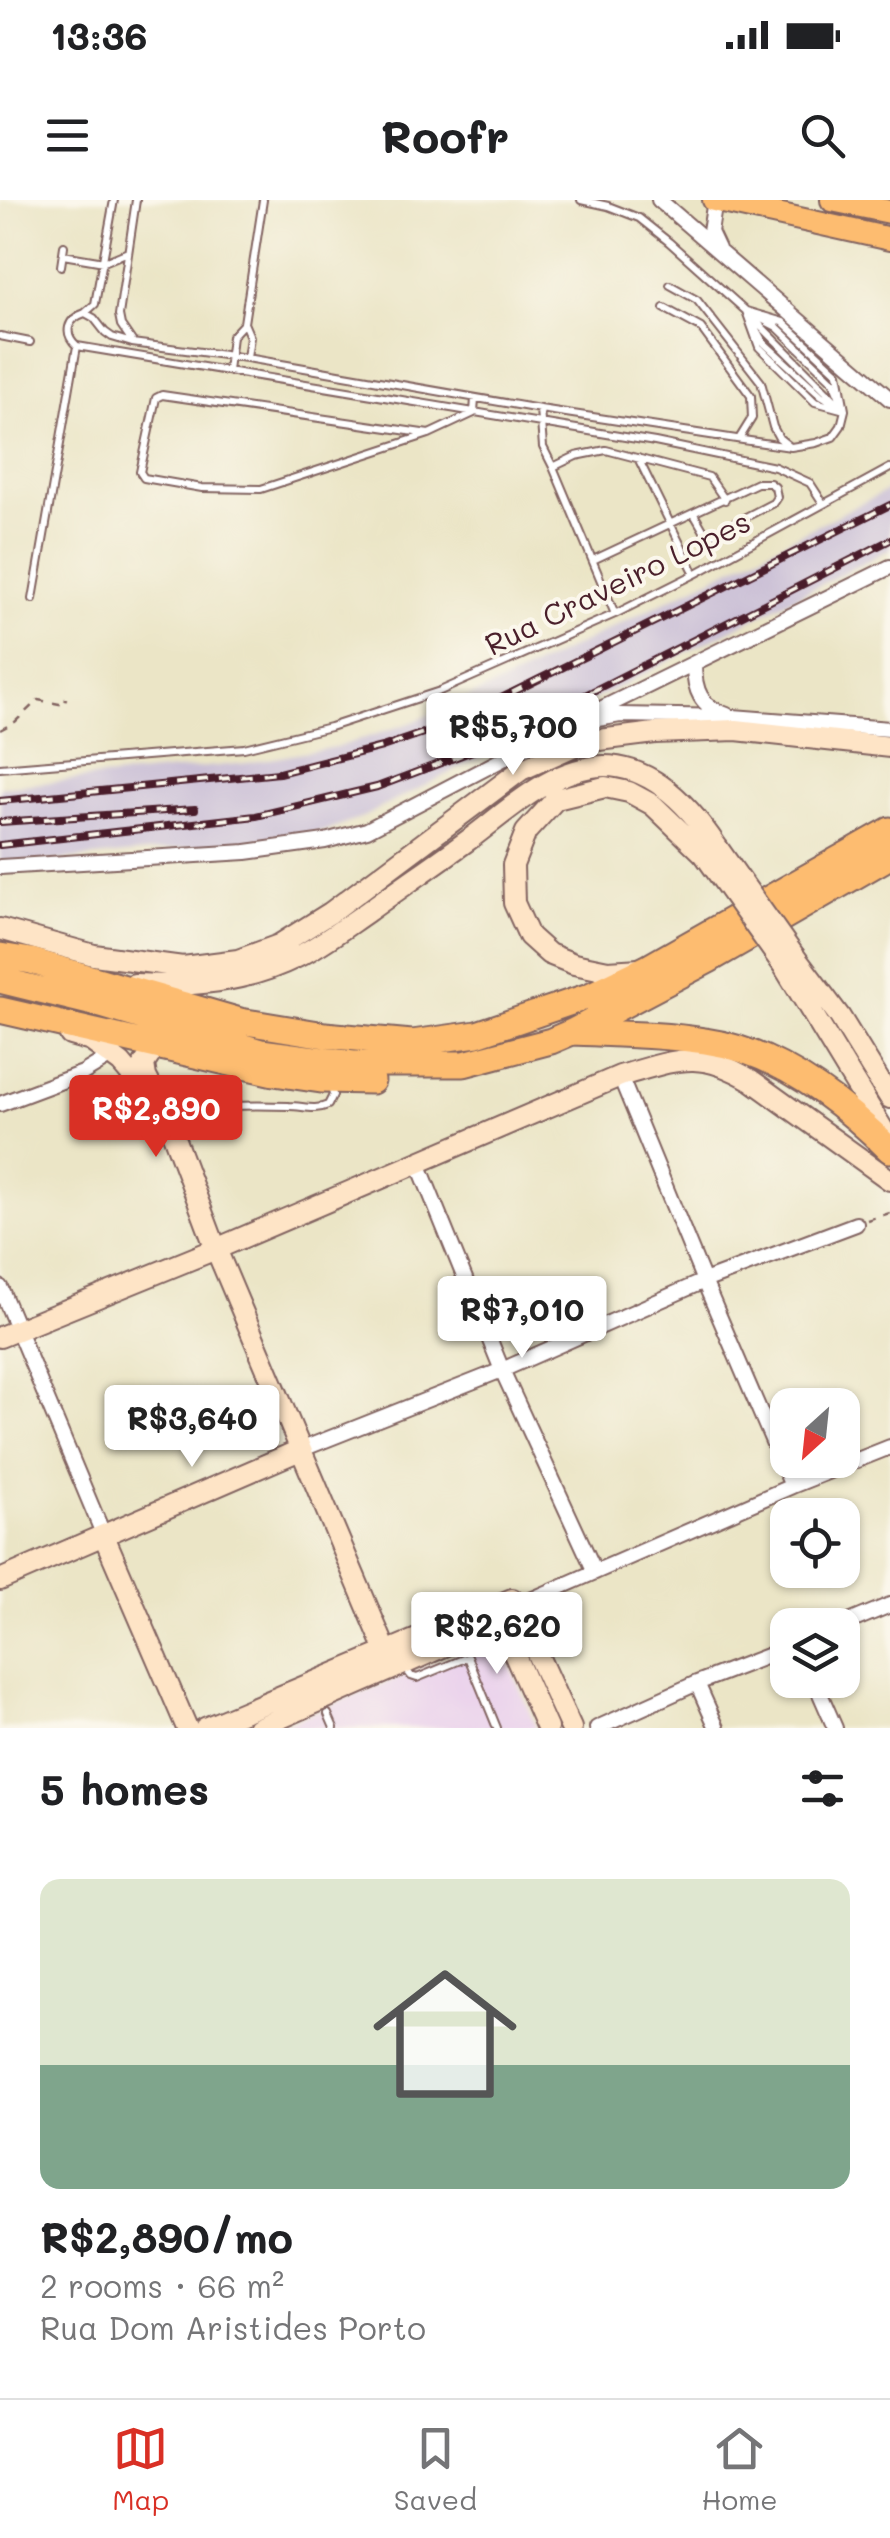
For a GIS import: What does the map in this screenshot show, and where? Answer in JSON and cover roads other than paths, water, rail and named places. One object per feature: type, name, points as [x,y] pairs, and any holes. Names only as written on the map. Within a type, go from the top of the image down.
[{"type":"highway","points":[[5,983],[100,993],[324,1035],[412,1043],[478,1034],[588,996],[646,968],[890,830]]},
{"type":"highway","points":[[0,1010],[218,1061],[321,1080],[406,1081],[572,1032],[709,960],[890,856]]},
{"type":"highway","points":[[0,956],[31,961],[100,993],[261,1052],[352,1064],[464,1064]]},
{"type":"highway","points":[[100,993],[168,1040],[218,1061]]},
{"type":"highway","points":[[572,1032],[708,1041],[759,1056],[801,1076],[840,1104],[890,1150]]},
{"type":"main road","points":[[714,200],[890,239]]},
{"type":"main road","points":[[832,200],[890,212]]},
{"type":"street","points":[[659,200],[890,400]]},
{"type":"street","points":[[714,200],[710,232],[721,254]]},
{"type":"street","points":[[0,867],[246,852],[325,841],[368,830],[572,723],[890,567]]},
{"type":"street","points":[[694,664],[694,682],[702,700],[715,712],[732,717]]},
{"type":"street","points":[[572,723],[620,715],[732,717],[890,729]]},
{"type":"street","points":[[772,720],[802,738]]},
{"type":"street","points":[[0,929],[94,955],[183,967],[238,960],[279,945],[330,913],[521,770],[583,742],[655,732],[736,730],[890,747]]},
{"type":"street","points":[[100,993],[225,982],[262,973],[299,956],[540,787],[570,771],[604,766],[632,770],[674,796],[698,818],[710,851]]},
{"type":"street","points":[[646,968],[608,971],[574,964],[549,954],[528,936],[514,902],[512,865],[526,832],[556,799],[605,787],[629,792],[653,804],[710,851],[789,961],[840,1018],[890,1098]]},
{"type":"street","points":[[789,961],[890,1141]]},
{"type":"street","points":[[0,1018],[91,1042],[121,1063],[166,1116]]},
{"type":"street","points":[[160,1047],[144,1064],[146,1077],[166,1116],[216,1249],[386,1651]]},
{"type":"street","points":[[0,1104],[83,1074],[111,1056]]},
{"type":"street","points":[[9,1333],[620,1076],[676,1060],[701,1058],[728,1066],[890,1184]]},
{"type":"street","points":[[620,1076],[792,1486]]},
{"type":"street","points":[[418,1163],[502,1370],[596,1572]]},
{"type":"street","points":[[0,1580],[704,1281],[856,1224]]},
{"type":"street","points":[[0,1287],[9,1333],[104,1536],[187,1728]]},
{"type":"street","points":[[205,1728],[386,1651],[511,1608],[890,1447]]},
{"type":"street","points":[[860,1618],[890,1605]]},
{"type":"street","points":[[258,1728],[290,1718],[404,1666],[511,1608]]},
{"type":"street","points":[[511,1608],[548,1728]]},
{"type":"street","points":[[511,1608],[570,1728]]},
{"type":"street","points":[[597,1728],[770,1655]]},
{"type":"street","points":[[697,1683],[717,1728]]},
{"type":"street","points":[[822,1698],[835,1728]]},
{"type":"lane","points":[[114,200],[95,304],[68,325],[69,336],[77,346],[655,442],[775,467],[810,483],[823,502]]},
{"type":"lane","points":[[132,342],[119,316],[136,200]]},
{"type":"lane","points":[[247,358],[250,337],[244,323],[263,200]]},
{"type":"lane","points":[[581,200],[638,218],[746,311],[845,410]]},
{"type":"lane","points":[[61,266],[64,250],[104,262],[128,252]]},
{"type":"lane","points":[[670,285],[697,300],[761,382],[772,427],[778,438],[790,446]]},
{"type":"lane","points":[[664,308],[701,328],[751,396],[752,418],[738,440]]},
{"type":"lane","points":[[85,313],[112,337],[132,342],[738,440],[790,446],[833,437],[845,410],[838,374],[783,322],[746,311]]},
{"type":"lane","points":[[746,311],[758,347],[815,402],[845,410]]},
{"type":"lane","points":[[228,372],[232,336],[244,323]]},
{"type":"lane","points":[[0,336],[30,342]]},
{"type":"lane","points":[[34,599],[77,346]]},
{"type":"lane","points":[[430,434],[162,395],[156,398],[140,472],[144,478],[202,488],[261,489],[430,434],[474,413]]},
{"type":"lane","points":[[474,413],[475,398]]},
{"type":"lane","points":[[540,409],[543,447],[616,614]]},
{"type":"lane","points":[[553,467],[576,456],[606,450],[708,477],[726,500]]},
{"type":"lane","points":[[638,457],[695,574]]},
{"type":"lane","name":"Rua Craveiro Lopes","points":[[0,768],[244,748],[440,691],[616,614],[890,468]]},
{"type":"lane","points":[[592,560],[763,482],[775,486],[777,497],[773,503],[708,535],[694,514]]},
{"type":"lane","points":[[166,1116],[247,1106],[319,1109],[328,1105],[333,1096],[331,1086],[321,1080]]},
{"type":"lane","points":[[404,1666],[414,1678],[468,1657],[497,1728]]},
{"type":"lane","points":[[279,1696],[290,1718]]},
{"type":"lane","points":[[328,1714],[334,1728]]},
{"type":"railway","points":[[0,801],[279,773],[382,747],[485,706],[890,505]]},
{"type":"railway","points":[[0,845],[256,816],[377,787],[483,747],[890,540]]},
{"type":"railway","points":[[0,822],[195,809]]}]
